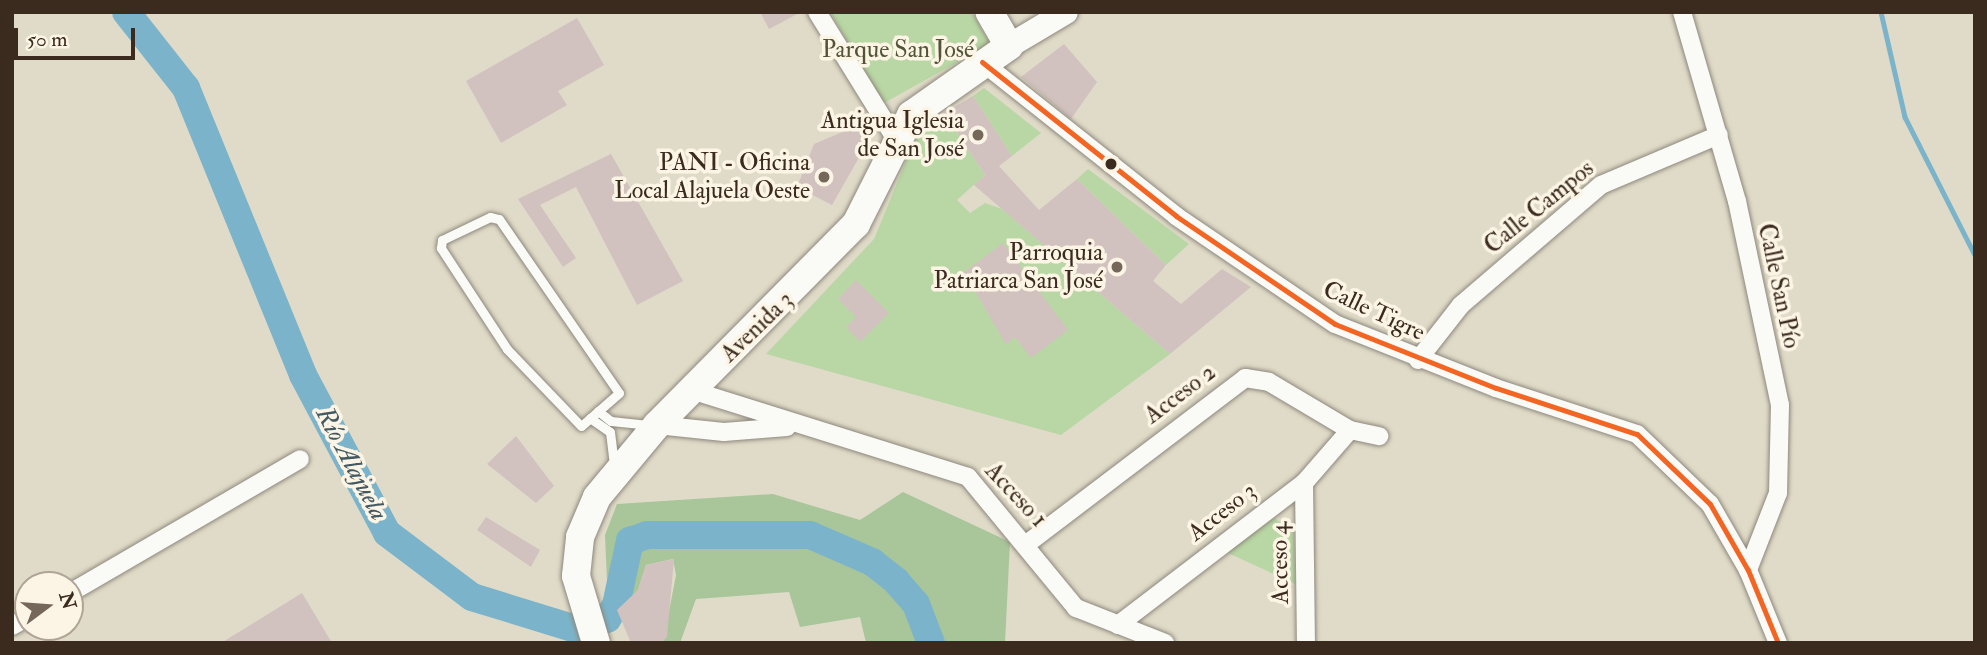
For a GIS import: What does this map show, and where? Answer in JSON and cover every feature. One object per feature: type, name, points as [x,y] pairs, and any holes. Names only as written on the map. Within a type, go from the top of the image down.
[{"type":"main road","points":[[989,12],[1009,46],[1066,12]]},
{"type":"main road","name":"Avenida 3","points":[[591,629],[576,576],[580,537],[614,473],[691,390],[856,224],[872,200],[895,138],[927,99],[1009,46]]},
{"type":"street","points":[[817,12],[895,138]]},
{"type":"street","name":"Calle San Pío","points":[[1682,12],[1719,135],[1783,436],[1778,493],[1748,570]]},
{"type":"street","name":"Calle Tigre","points":[[982,62],[1050,121],[1297,302],[1418,360],[1637,433],[1710,504],[1748,570],[1778,643]]},
{"type":"street","name":"Calle Campos","points":[[1418,360],[1461,305],[1601,185],[1719,135]]},
{"type":"street","name":"Acceso 2","points":[[1028,543],[1245,378],[1269,382],[1350,430],[1379,436]]},
{"type":"street","name":"Acceso 1","points":[[691,390],[968,477],[1028,543],[1076,608],[1165,643]]},
{"type":"street","name":"Acceso 1","points":[[657,425],[724,432],[801,426]]},
{"type":"street","name":"Acceso 3","points":[[1118,625],[1304,483],[1350,430]]},
{"type":"street","points":[[84,585],[300,459]]},
{"type":"street","name":"Acceso 4","points":[[1304,483],[1306,643]]},
{"type":"lane","points":[[490,217],[499,219],[619,393],[598,411],[580,426],[507,349],[441,248],[442,240],[490,217]]},
{"type":"lane","points":[[598,411],[623,424],[657,425]]},
{"type":"lane","points":[[590,418],[610,432],[614,473]]},
{"type":"green space","name":"Parque San José","points":[[830,12],[972,12],[990,44],[884,103]]},
{"type":"green space","points":[[984,88],[1041,133],[1012,156],[973,96]]},
{"type":"green space","points":[[944,113],[985,175],[957,200],[970,213],[985,203],[1002,209],[1170,354],[1061,435],[766,354],[874,239],[916,137]]},
{"type":"green space","points":[[1088,169],[1189,244],[1166,265],[1077,179]]},
{"type":"green space","points":[[903,492],[1010,542],[1005,643],[866,643],[860,617],[800,627],[789,592],[696,599],[680,643],[663,643],[676,575],[673,559],[646,565],[638,590],[609,626],[605,535],[617,504],[773,494],[860,520]]},
{"type":"green space","points":[[1274,518],[1294,531],[1295,584],[1226,552]]},
{"type":"building","points":[[760,12],[801,12],[769,29]]},
{"type":"building","points":[[577,18],[604,65],[558,91],[567,105],[501,143],[466,81]]},
{"type":"building","points":[[1064,44],[1097,82],[1071,119],[1021,77]]},
{"type":"building","name":"Parroquia Patriarca San José","points":[[973,96],[1012,156],[999,166],[1039,210],[1077,179],[1166,265],[1153,281],[1181,304],[1222,269],[1251,287],[1170,354],[974,185],[985,175],[944,113]]},
{"type":"building","points":[[864,123],[869,140],[832,205],[797,187],[814,144]]},
{"type":"building","points":[[611,154],[683,281],[637,305],[576,187],[540,205],[576,258],[563,267],[518,199]]},
{"type":"building","points":[[1003,243],[1068,330],[1031,358],[1015,337],[1006,345],[964,272]]},
{"type":"building","points":[[856,280],[889,313],[860,342],[846,327],[856,317],[838,299]]},
{"type":"building","points":[[516,436],[554,486],[536,503],[487,464]]},
{"type":"building","points":[[486,517],[540,550],[531,567],[477,530]]},
{"type":"building","points":[[674,559],[667,637],[661,643],[631,643],[617,610],[638,590],[646,565]]},
{"type":"building","points":[[302,593],[332,643],[221,643]]},
{"type":"waterway","name":"Río Alajuela","points":[[126,12],[186,88],[303,375],[387,533],[472,597],[576,629],[607,619],[616,605],[630,541],[647,535],[810,535],[872,562],[896,581],[916,604],[931,643]]},
{"type":"waterway","points":[[1881,12],[1905,117],[1975,255]]},
{"type":"transit line","points":[[982,62],[1176,216],[1335,324],[1496,388],[1637,434],[1710,504],[1748,570],[1778,643]]},
{"type":"place","name":"Antigua Iglesia de San José","points":[[978,135]]},
{"type":"place","name":"PANI - Oficina Local Alajuela Oeste","points":[[824,177]]},
{"type":"place","name":"Parroquia Patriarca San José","points":[[1117,267]]}]
